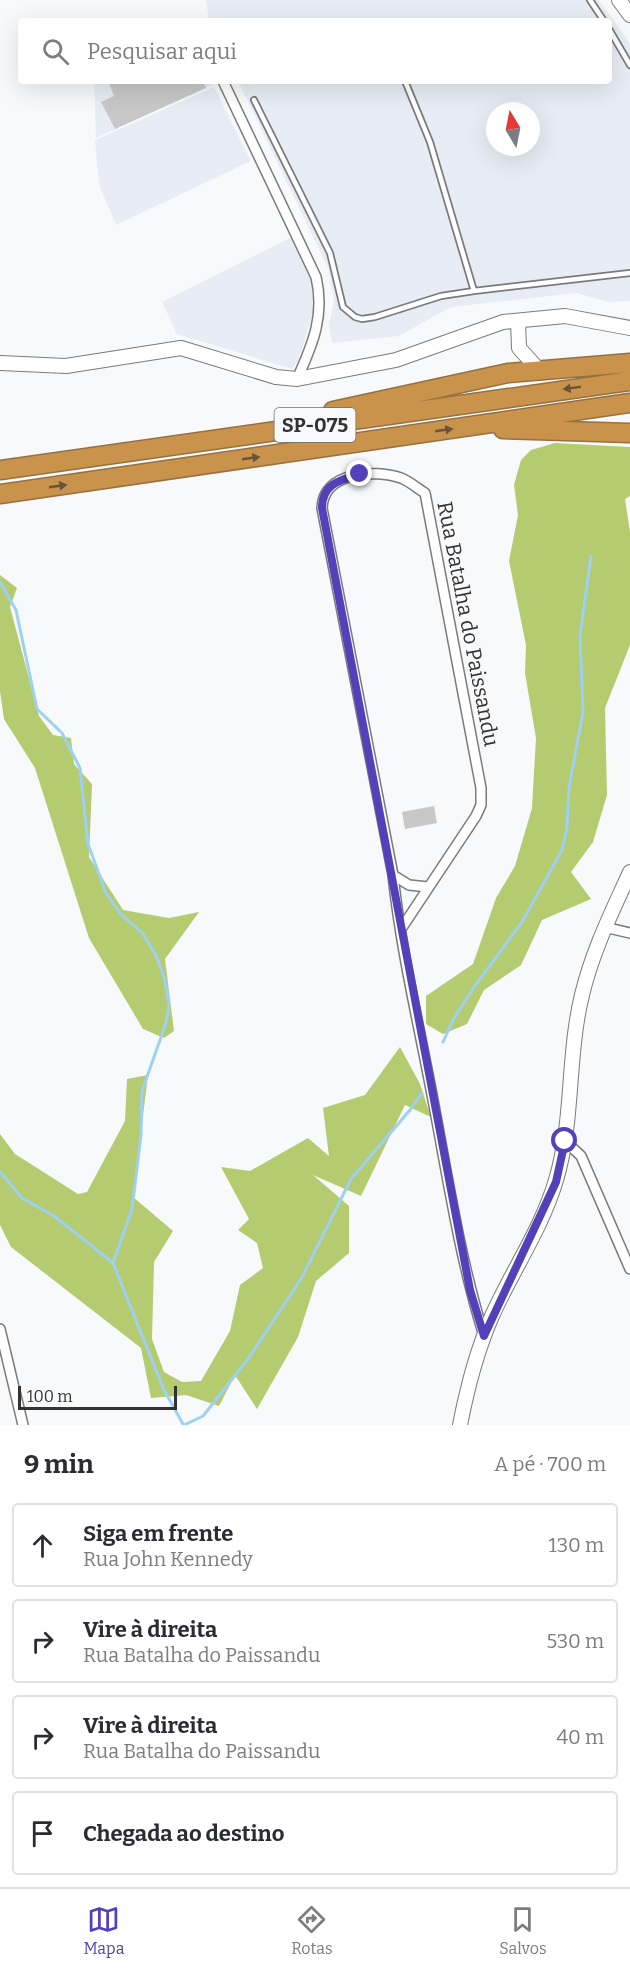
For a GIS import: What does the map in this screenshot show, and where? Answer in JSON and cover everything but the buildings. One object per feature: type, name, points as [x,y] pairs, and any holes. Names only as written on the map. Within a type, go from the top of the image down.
[{"type":"highway","points":[[133,452],[508,373],[630,363]]},
{"type":"highway","name":"SP-075","points":[[0,470],[630,381]]},
{"type":"highway","name":"SP-075","points":[[0,494],[630,403]]},
{"type":"highway","points":[[468,426],[630,433]]},
{"type":"street","points":[[619,0],[630,15]]},
{"type":"street","points":[[224,84],[316,277],[321,297],[320,315],[312,347],[297,379]]},
{"type":"street","points":[[0,363],[66,366],[181,348],[276,377],[297,379],[380,365],[503,322],[565,316],[630,328]]},
{"type":"street","points":[[508,373],[519,348],[518,321]]},
{"type":"street","points":[[519,348],[538,369]]},
{"type":"street","name":"Rua Batalha do Paissandu","points":[[400,929],[476,816],[481,805],[481,788],[425,493],[402,479],[380,474],[360,474],[331,485],[322,498],[322,508],[393,875],[400,929],[470,1290],[484,1336]]},
{"type":"street","points":[[460,1425],[484,1336],[556,1182],[565,1141],[581,996],[604,927],[630,872]]},
{"type":"street","points":[[393,875],[409,885],[428,887]]},
{"type":"street","points":[[604,927],[630,933]]},
{"type":"street","points":[[565,1141],[581,1156],[629,1263]]},
{"type":"street","points":[[0,1329],[23,1425]]},
{"type":"lane","points":[[590,0],[602,18]]},
{"type":"lane","points":[[612,33],[630,66]]},
{"type":"lane","points":[[406,84],[430,142],[474,291]]},
{"type":"lane","points":[[254,100],[330,254],[344,307],[354,317],[362,319],[375,317],[441,296],[630,273]]},
{"type":"shaded area","points":[[206,0],[599,0],[612,18],[209,18]]},
{"type":"shaded area","points":[[612,18],[630,43],[630,301],[608,302],[577,293],[451,307],[399,336],[332,343],[329,325],[334,301],[328,268],[239,84],[612,84]]},
{"type":"shaded area","points":[[94,84],[212,85],[96,138]]},
{"type":"shaded area","points":[[214,87],[251,161],[116,225],[99,185],[95,140]]},
{"type":"shaded area","points":[[294,236],[310,279],[315,306],[299,359],[292,369],[177,334],[162,302]]},
{"type":"green space","points":[[555,443],[630,447],[630,496],[625,499],[630,532],[630,645],[605,708],[607,795],[593,842],[571,872],[591,899],[542,920],[521,965],[484,990],[467,1024],[443,1034],[426,1024],[426,996],[473,964],[496,898],[515,866],[532,808],[536,738],[525,673],[526,645],[509,561],[518,515],[514,485],[521,460],[531,450]]},
{"type":"green space","points":[[0,575],[17,588],[10,607],[39,716],[53,735],[71,738],[74,764],[92,784],[89,857],[123,910],[169,918],[199,912],[165,959],[174,1031],[164,1038],[143,1029],[89,938],[35,768],[4,719],[0,691]]},
{"type":"green space","points":[[400,1047],[420,1084],[431,1117],[405,1105],[361,1196],[313,1175],[349,1206],[349,1253],[316,1281],[298,1337],[257,1409],[235,1375],[219,1406],[186,1395],[151,1398],[141,1348],[11,1247],[0,1225],[0,1134],[15,1154],[78,1194],[87,1192],[125,1121],[127,1079],[148,1075],[133,1197],[173,1231],[154,1262],[152,1339],[164,1372],[182,1382],[201,1381],[230,1331],[240,1285],[263,1268],[257,1243],[238,1230],[249,1219],[221,1167],[250,1171],[308,1138],[329,1156],[323,1108],[365,1095]]},
{"type":"waterway","points":[[443,1042],[453,1020],[474,987],[522,922],[562,850],[567,827],[569,787],[583,712],[580,636],[591,556]]},
{"type":"waterway","points":[[0,582],[16,610],[37,709],[62,733],[80,768],[88,844],[106,893],[120,913],[143,934],[157,957],[165,981],[169,1005],[166,1023],[142,1091],[141,1135],[132,1209],[113,1263]]},
{"type":"waterway","points":[[184,1425],[203,1416],[248,1359],[301,1279],[351,1179],[422,1093]]},
{"type":"waterway","points":[[0,1172],[22,1198],[54,1216],[113,1263],[164,1390],[183,1424]]},
{"type":"route","points":[[360,474],[331,485],[322,498],[322,508],[470,1290],[484,1336],[556,1182],[565,1141]]}]
